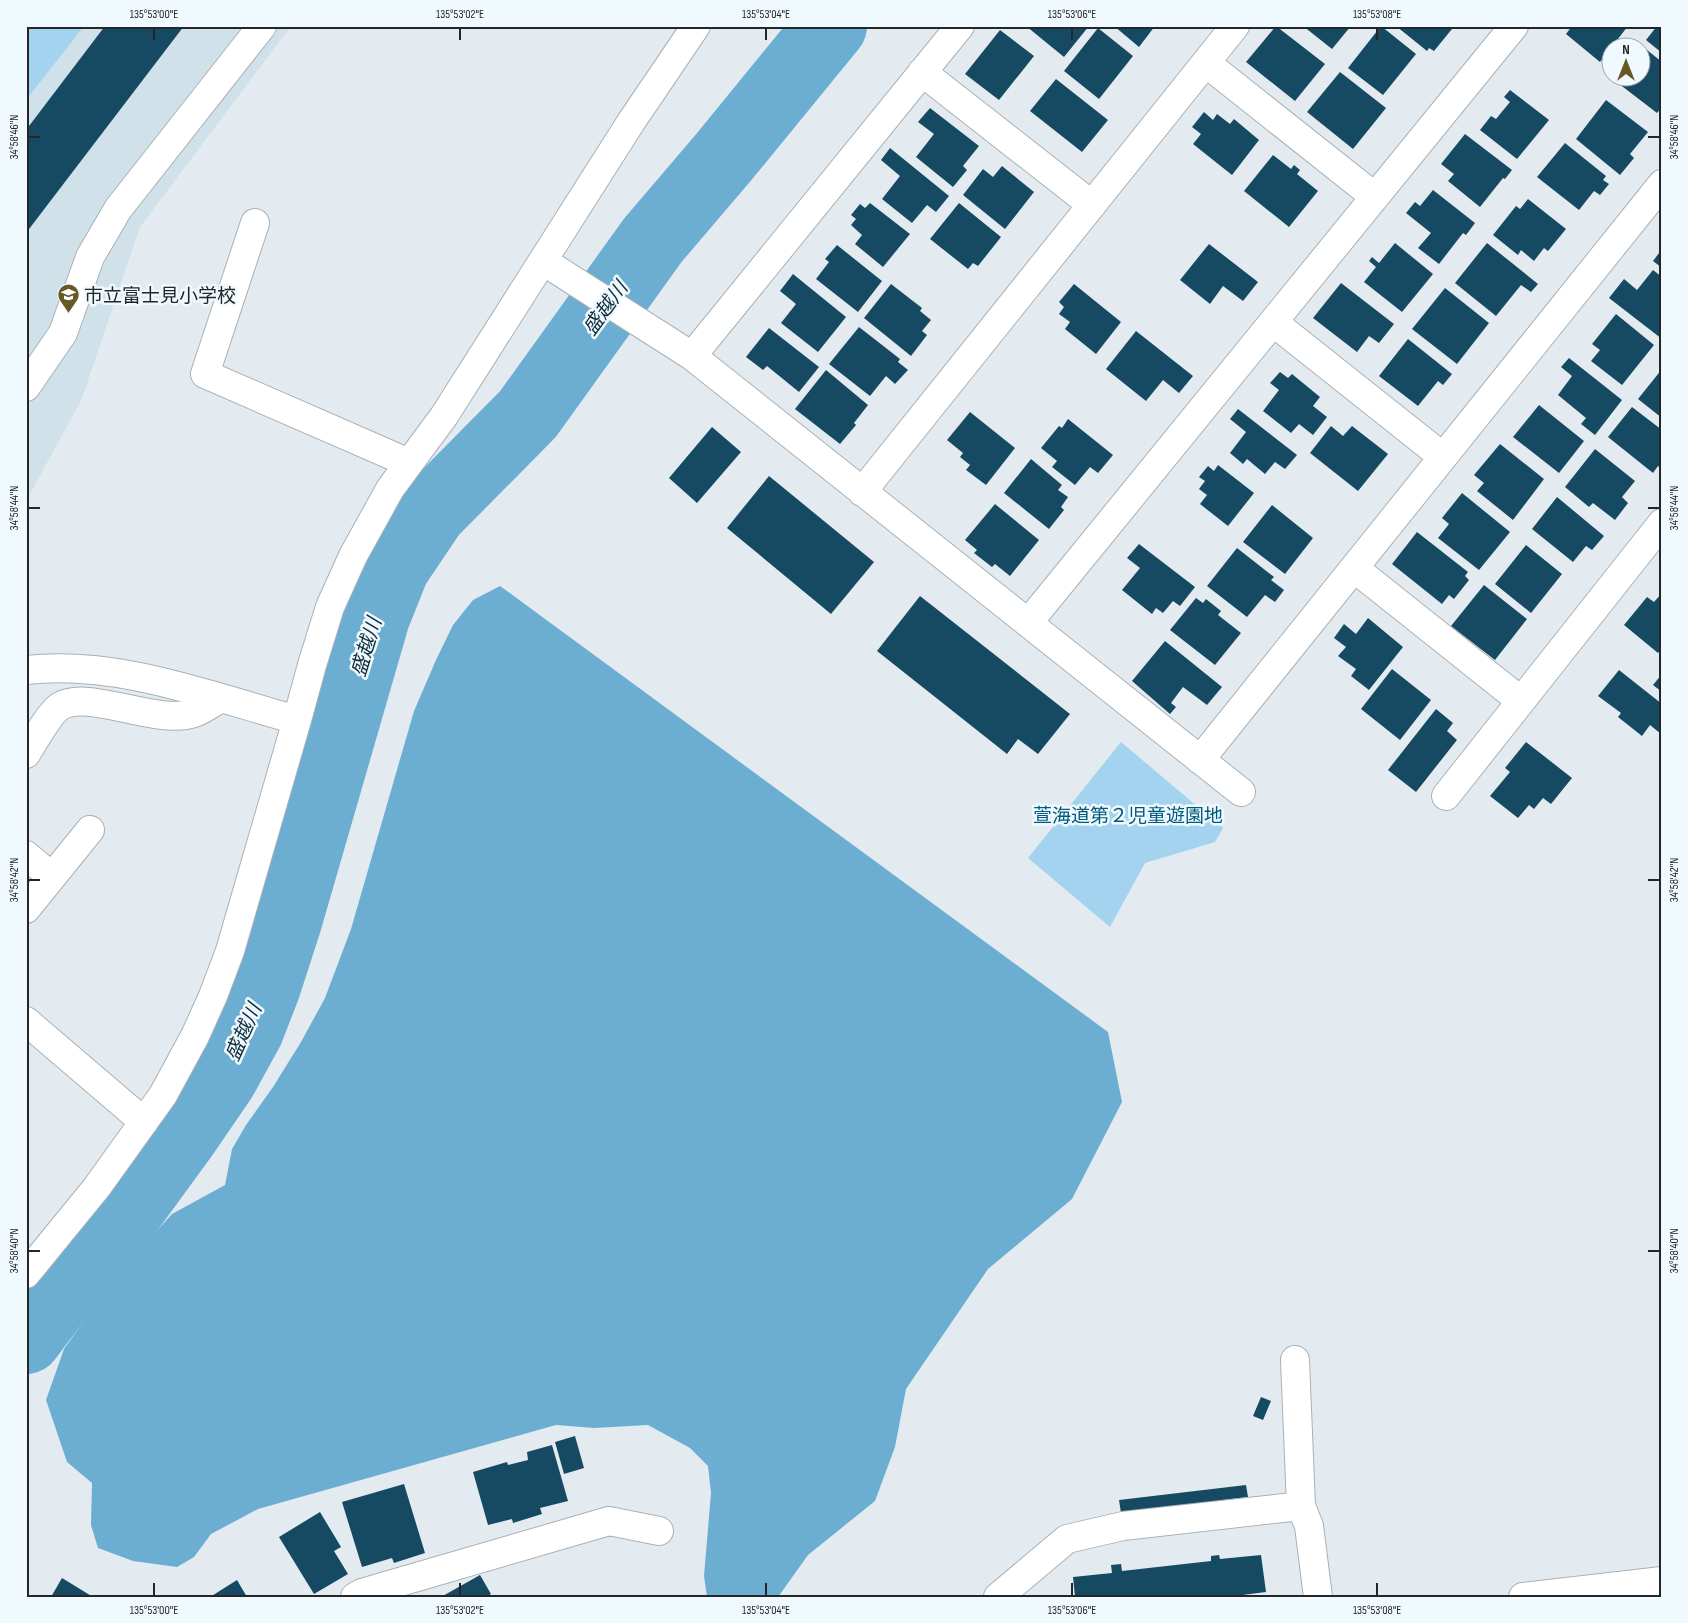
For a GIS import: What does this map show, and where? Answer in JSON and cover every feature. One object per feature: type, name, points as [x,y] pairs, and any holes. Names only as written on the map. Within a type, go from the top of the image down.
[{"type":"street","points":[[26,387],[63,333],[90,257],[118,209],[262,26]]},
{"type":"street","points":[[26,1274],[97,1187],[164,1095],[195,1036],[230,951],[330,607],[362,539],[390,489],[444,416],[631,122],[696,26]]},
{"type":"street","points":[[692,356],[960,26]]},
{"type":"street","points":[[862,492],[1235,26]]},
{"type":"street","points":[[1028,623],[1514,26]]},
{"type":"street","points":[[1206,63],[1375,197]]},
{"type":"street","points":[[922,72],[1092,205]]},
{"type":"street","points":[[1200,760],[1662,184]]},
{"type":"street","points":[[255,223],[205,374],[410,463]]},
{"type":"street","points":[[543,261],[692,356],[1240,792]]},
{"type":"street","points":[[1273,322],[1443,457]]},
{"type":"street","points":[[1446,796],[1521,701],[1657,537]]},
{"type":"street","points":[[1354,568],[1521,701]]},
{"type":"street","points":[[26,670],[47,668],[90,669],[139,676],[297,720]]},
{"type":"street","points":[[26,754],[59,707],[80,700],[163,716],[194,714],[221,698]]},
{"type":"street","points":[[26,909],[90,830]]},
{"type":"street","points":[[26,855],[52,877]]},
{"type":"street","points":[[26,1021],[144,1122]]},
{"type":"street","points":[[1295,1360],[1301,1506],[1309,1526],[1318,1597]]},
{"type":"street","points":[[998,1597],[1067,1538],[1123,1526],[1301,1506]]},
{"type":"street","points":[[355,1597],[362,1593],[609,1521],[659,1530]]},
{"type":"street","points":[[1523,1597],[1662,1581]]},
{"type":"shaded area","name":"市立富士見小学校","points":[[26,26],[291,26],[140,227],[81,401],[26,501]]},
{"type":"shaded area","points":[[500,586],[1108,1032],[1122,1102],[1072,1199],[988,1269],[906,1389],[895,1447],[875,1501],[808,1555],[778,1597],[707,1597],[704,1576],[711,1493],[708,1466],[690,1448],[648,1425],[594,1428],[556,1425],[258,1509],[211,1534],[194,1557],[177,1567],[133,1561],[98,1548],[91,1525],[92,1483],[67,1462],[46,1400],[64,1349],[102,1295],[172,1214],[225,1185],[232,1149],[301,1042],[325,998],[351,929],[414,711],[436,660],[453,625],[473,600]]},
{"type":"green space","points":[[26,26],[84,26],[26,100]]},
{"type":"green space","name":"萱海道第２児童遊園地","points":[[1121,742],[1223,828],[1215,842],[1145,863],[1110,927],[1028,858]]},
{"type":"building","points":[[105,26],[184,26],[26,233],[26,130]]},
{"type":"building","points":[[1026,26],[1089,26],[1064,57]]},
{"type":"building","points":[[1114,26],[1155,26],[1139,47]]},
{"type":"building","points":[[1276,26],[1325,64],[1295,101],[1246,62]]},
{"type":"building","points":[[1303,26],[1351,26],[1332,49]]},
{"type":"building","points":[[1381,26],[1416,54],[1383,95],[1348,68]]},
{"type":"building","points":[[1396,26],[1449,26],[1452,29],[1434,51],[1429,48],[1427,51]]},
{"type":"building","points":[[1572,26],[1628,26],[1619,38],[1600,38],[1600,62],[1566,34]]},
{"type":"building","points":[[1657,26],[1662,26],[1662,53],[1650,43],[1650,38],[1648,38]]},
{"type":"building","points":[[1098,28],[1133,56],[1099,99],[1064,71]]},
{"type":"building","points":[[1000,30],[1034,56],[999,100],[965,74]]},
{"type":"building","points":[[1650,52],[1662,62],[1662,107],[1657,113],[1624,88],[1650,88]]},
{"type":"building","points":[[1340,72],[1386,108],[1353,149],[1307,112]]},
{"type":"building","points":[[1056,79],[1108,120],[1082,152],[1030,111]]},
{"type":"building","points":[[1510,90],[1549,120],[1517,159],[1480,130],[1491,116],[1496,119],[1510,102],[1504,97]]},
{"type":"building","points":[[1606,100],[1648,132],[1630,154],[1634,158],[1620,175],[1576,139]]},
{"type":"building","points":[[930,108],[979,146],[963,166],[967,170],[953,187],[916,157],[934,134],[918,122]]},
{"type":"building","points":[[1204,112],[1213,120],[1217,114],[1230,124],[1234,119],[1259,140],[1232,175],[1193,144],[1201,134],[1192,127]]},
{"type":"building","points":[[1465,134],[1512,170],[1505,179],[1503,178],[1480,207],[1448,181],[1454,174],[1441,164]]},
{"type":"building","points":[[1565,143],[1606,176],[1603,180],[1609,184],[1600,195],[1594,191],[1579,210],[1537,177]]},
{"type":"building","points":[[890,148],[949,196],[936,212],[927,205],[912,223],[882,199],[900,176],[881,160]]},
{"type":"building","points":[[1273,155],[1291,169],[1294,165],[1300,170],[1297,174],[1318,191],[1289,227],[1244,191]]},
{"type":"building","points":[[1002,166],[1034,192],[1005,229],[963,195],[983,169],[993,177]]},
{"type":"building","points":[[1433,190],[1475,223],[1466,235],[1463,233],[1439,264],[1418,248],[1431,233],[1406,213],[1415,202],[1420,206]]},
{"type":"building","points":[[1528,199],[1566,229],[1548,251],[1544,248],[1534,261],[1521,250],[1518,255],[1493,235],[1516,206],[1520,209]]},
{"type":"building","points":[[870,203],[910,234],[883,267],[855,244],[862,235],[851,225],[856,219],[851,215],[860,204],[865,208]]},
{"type":"building","points":[[959,203],[1001,237],[978,266],[973,263],[968,269],[930,239]]},
{"type":"building","points":[[1395,243],[1433,274],[1402,312],[1364,282],[1376,267],[1369,261],[1372,257],[1379,263]]},
{"type":"building","points":[[1487,243],[1538,284],[1531,292],[1521,285],[1496,316],[1455,283]]},
{"type":"building","points":[[1209,244],[1258,282],[1243,301],[1223,286],[1210,304],[1180,280]]},
{"type":"building","points":[[837,245],[882,281],[858,312],[816,279],[829,262],[825,259]]},
{"type":"building","points":[[1662,249],[1662,268],[1653,261]]},
{"type":"building","points":[[1653,270],[1662,277],[1662,339],[1609,298],[1624,279],[1637,290]]},
{"type":"building","points":[[793,274],[846,317],[818,352],[781,323],[796,304],[780,291]]},
{"type":"building","points":[[1341,283],[1394,324],[1379,343],[1369,336],[1357,352],[1313,318]]},
{"type":"building","points":[[891,284],[922,308],[920,311],[931,320],[922,331],[927,335],[911,356],[864,318]]},
{"type":"building","points":[[1074,284],[1121,322],[1096,354],[1065,329],[1070,322],[1059,314],[1064,307],[1059,302]]},
{"type":"building","points":[[1445,288],[1489,323],[1457,364],[1412,329]]},
{"type":"building","points":[[1616,314],[1654,345],[1622,385],[1591,361],[1600,350],[1592,344]]},
{"type":"building","points":[[859,327],[900,359],[898,362],[908,370],[895,384],[886,376],[870,396],[829,364]]},
{"type":"building","points":[[769,328],[819,367],[799,392],[767,366],[763,370],[746,357]]},
{"type":"building","points":[[1136,331],[1193,376],[1179,393],[1163,380],[1146,401],[1106,369]]},
{"type":"building","points":[[1408,339],[1452,374],[1443,385],[1438,381],[1418,406],[1379,376]]},
{"type":"building","points":[[1569,358],[1622,400],[1595,435],[1581,424],[1586,418],[1558,395],[1572,376],[1561,367]]},
{"type":"building","points":[[1662,369],[1662,418],[1638,399]]},
{"type":"building","points":[[826,370],[868,405],[854,423],[856,425],[840,444],[795,409]]},
{"type":"building","points":[[1280,372],[1288,378],[1292,374],[1320,397],[1313,406],[1327,417],[1313,435],[1299,424],[1291,433],[1263,411],[1279,390],[1270,383]]},
{"type":"building","points":[[1539,405],[1584,441],[1559,473],[1513,437]]},
{"type":"building","points":[[1632,407],[1662,430],[1662,469],[1658,466],[1653,473],[1608,437]]},
{"type":"building","points":[[1238,409],[1297,455],[1285,469],[1275,462],[1265,474],[1247,459],[1243,464],[1230,453],[1246,432],[1230,419]]},
{"type":"building","points":[[970,412],[1015,448],[986,485],[966,470],[970,465],[960,457],[963,453],[947,440]]},
{"type":"building","points":[[1068,419],[1113,455],[1098,473],[1090,467],[1075,485],[1052,467],[1057,461],[1041,448],[1059,426],[1062,428]]},
{"type":"building","points":[[1331,426],[1343,436],[1352,426],[1388,454],[1358,491],[1310,453]]},
{"type":"building","points":[[712,427],[741,452],[697,503],[669,478]]},
{"type":"building","points":[[1500,444],[1544,479],[1513,520],[1477,491],[1484,483],[1474,475]]},
{"type":"building","points":[[1595,449],[1635,481],[1622,497],[1628,503],[1615,520],[1593,503],[1589,507],[1565,487]]},
{"type":"building","points":[[1031,459],[1062,485],[1058,490],[1068,497],[1061,507],[1064,510],[1049,529],[1004,493]]},
{"type":"building","points":[[1218,465],[1254,493],[1228,526],[1200,504],[1207,495],[1199,489],[1205,481],[1199,477],[1208,466],[1214,471]]},
{"type":"building","points":[[769,476],[874,562],[831,614],[727,528]]},
{"type":"building","points":[[1462,493],[1510,532],[1479,570],[1438,538],[1449,524],[1442,518]]},
{"type":"building","points":[[1557,497],[1604,536],[1592,550],[1586,546],[1573,562],[1532,529]]},
{"type":"building","points":[[995,504],[1039,540],[1010,576],[995,564],[992,567],[974,553],[977,550],[965,540]]},
{"type":"building","points":[[1272,505],[1313,538],[1285,574],[1243,542]]},
{"type":"building","points":[[1417,532],[1468,572],[1465,576],[1469,580],[1454,599],[1449,595],[1442,604],[1392,564]]},
{"type":"building","points":[[1139,544],[1195,587],[1180,606],[1173,601],[1163,613],[1156,608],[1152,614],[1122,590],[1140,568],[1127,558]]},
{"type":"building","points":[[1526,545],[1562,574],[1531,613],[1495,584]]},
{"type":"building","points":[[1237,548],[1274,577],[1271,580],[1284,590],[1275,602],[1265,595],[1247,617],[1207,586]]},
{"type":"building","points":[[1484,585],[1527,619],[1495,660],[1451,626]]},
{"type":"building","points":[[1662,593],[1662,648],[1658,653],[1624,625],[1647,597],[1654,602]]},
{"type":"building","points":[[920,596],[1070,714],[1038,754],[1018,739],[1007,754],[877,651]]},
{"type":"building","points":[[1196,598],[1203,603],[1206,599],[1221,611],[1218,615],[1241,633],[1215,665],[1170,630]]},
{"type":"building","points":[[1368,618],[1403,647],[1369,690],[1351,676],[1356,669],[1338,656],[1346,647],[1334,638],[1344,624],[1356,634]]},
{"type":"building","points":[[1165,641],[1222,687],[1207,705],[1183,687],[1171,703],[1176,707],[1170,714],[1132,681]]},
{"type":"building","points":[[1392,669],[1431,700],[1400,740],[1361,709]]},
{"type":"building","points":[[1619,670],[1662,704],[1661,734],[1650,725],[1642,736],[1618,717],[1621,713],[1598,696]]},
{"type":"building","points":[[1662,674],[1662,692],[1653,685]]},
{"type":"building","points":[[1436,709],[1453,723],[1447,731],[1457,740],[1416,792],[1388,770]]},
{"type":"building","points":[[1526,742],[1572,778],[1551,804],[1543,798],[1534,809],[1529,805],[1518,818],[1490,796],[1510,772],[1505,768]]},
{"type":"building","points":[[1261,1397],[1271,1401],[1263,1420],[1253,1416]]},
{"type":"building","points":[[575,1436],[584,1468],[564,1474],[555,1442]]},
{"type":"building","points":[[552,1445],[568,1501],[540,1508],[542,1514],[513,1523],[512,1519],[488,1525],[473,1472],[507,1462],[508,1465],[528,1460],[527,1452]]},
{"type":"building","points":[[404,1484],[425,1553],[394,1563],[392,1558],[362,1567],[342,1502]]},
{"type":"building","points":[[1246,1485],[1248,1497],[1121,1513],[1119,1500]]},
{"type":"building","points":[[320,1512],[341,1547],[334,1551],[348,1574],[314,1594],[279,1537]]},
{"type":"building","points":[[1219,1555],[1220,1559],[1261,1555],[1266,1592],[1227,1597],[1075,1597],[1073,1577],[1112,1573],[1111,1565],[1121,1564],[1122,1571],[1211,1561],[1211,1556]]},
{"type":"building","points":[[480,1575],[491,1594],[486,1597],[441,1597]]},
{"type":"building","points":[[62,1578],[93,1597],[51,1597]]},
{"type":"building","points":[[237,1580],[247,1597],[210,1597]]},
{"type":"waterway","name":"盛越川","points":[[26,1338],[66,1285],[130,1207],[184,1133],[221,1079],[248,1030],[265,986],[286,921],[374,617],[394,567],[431,512],[528,414],[653,240],[831,26]]},
{"type":"place","name":"市立富士見小学校","points":[[68,314]]}]
